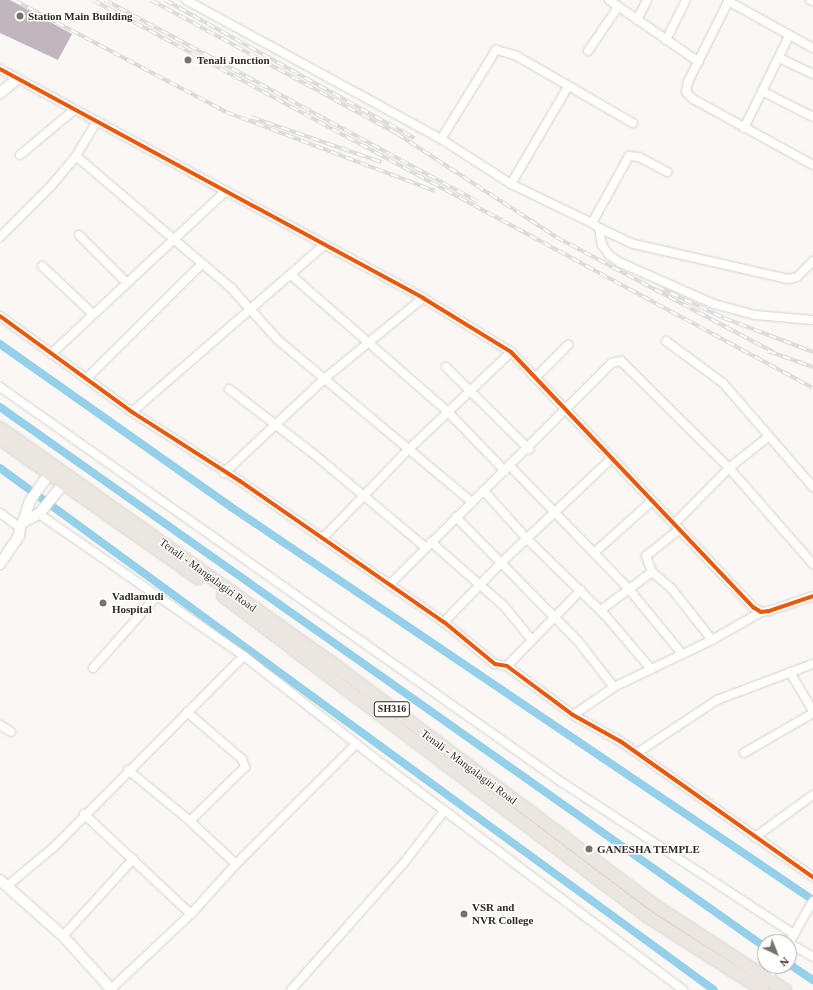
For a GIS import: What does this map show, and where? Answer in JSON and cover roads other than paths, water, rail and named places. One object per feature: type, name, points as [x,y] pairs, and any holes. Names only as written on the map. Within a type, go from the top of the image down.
[{"type":"main road","name":"Tenali - Mangalagiri Road","points":[[0,428],[50,472]]},
{"type":"main road","name":"Tenali - Mangalagiri Road","points":[[0,439],[329,661],[657,907],[757,962]]},
{"type":"main road","name":"Tenali - Mangalagiri Road","points":[[65,482],[350,689],[648,917],[761,990]]},
{"type":"main road","name":"Tenali - Mangalagiri Road","points":[[775,974],[785,990]]},
{"type":"street","points":[[186,0],[441,139],[511,184],[592,222],[599,228],[634,244],[788,279],[797,277],[813,261]]},
{"type":"street","points":[[610,0],[699,62]]},
{"type":"street","points":[[637,20],[647,0]]},
{"type":"street","points":[[666,40],[686,0]]},
{"type":"street","points":[[813,48],[728,1],[688,82],[686,92],[744,128],[813,165]]},
{"type":"street","points":[[588,51],[618,7]]},
{"type":"street","points":[[744,128],[789,36]]},
{"type":"street","points":[[441,139],[496,50],[515,55],[567,88],[633,123]]},
{"type":"street","points":[[779,58],[813,74]]},
{"type":"street","points":[[0,69],[423,298],[511,352],[565,412],[612,458],[753,607],[761,612]]},
{"type":"street","points":[[0,93],[17,79]]},
{"type":"street","points":[[511,184],[567,88]]},
{"type":"street","points":[[762,91],[813,117]]},
{"type":"street","points":[[20,155],[74,110]]},
{"type":"street","points":[[0,236],[51,186],[76,156],[97,121]]},
{"type":"street","points":[[76,156],[253,309],[278,340],[472,502]]},
{"type":"street","points":[[592,222],[628,156],[639,157],[667,172]]},
{"type":"street","points":[[51,354],[226,191]]},
{"type":"street","points":[[599,228],[602,245],[609,256],[714,304],[755,315],[813,320]]},
{"type":"street","points":[[79,236],[127,283]]},
{"type":"street","points":[[132,412],[253,309],[324,245]]},
{"type":"street","points":[[86,379],[202,264]]},
{"type":"street","points":[[42,266],[93,314]]},
{"type":"street","points":[[291,275],[367,343],[448,412],[507,469],[554,511],[628,588],[682,654]]},
{"type":"street","points":[[224,473],[277,425],[324,379],[423,298]]},
{"type":"street","points":[[0,316],[132,412],[444,622],[495,664],[507,666],[573,715],[637,753],[813,877]]},
{"type":"street","points":[[666,341],[716,376],[813,487]]},
{"type":"street","points":[[535,378],[568,345]]},
{"type":"street","points":[[322,539],[366,496],[408,450],[511,352]]},
{"type":"street","points":[[389,585],[428,544],[529,449],[612,363],[621,361],[729,468],[813,564]]},
{"type":"street","points":[[446,367],[529,449]]},
{"type":"street","points":[[0,388],[560,781],[794,934],[803,915],[813,901]]},
{"type":"street","points":[[229,389],[479,584],[504,606],[531,639]]},
{"type":"street","points":[[712,640],[671,588],[652,572],[646,556],[677,526],[729,468],[768,437]]},
{"type":"street","points":[[444,622],[479,584],[528,539],[554,511],[612,458]]},
{"type":"street","points":[[0,564],[19,536],[30,501],[50,472]]},
{"type":"street","points":[[22,524],[41,512],[65,482]]},
{"type":"street","points":[[484,491],[528,539],[601,610],[651,669]]},
{"type":"street","points":[[595,552],[652,501]]},
{"type":"street","points":[[41,512],[157,596],[244,656],[444,811],[683,990]]},
{"type":"street","points":[[0,513],[22,524]]},
{"type":"street","points":[[456,517],[554,616],[614,687]]},
{"type":"street","points":[[601,610],[628,588],[652,572]]},
{"type":"street","points":[[507,666],[531,639],[582,590]]},
{"type":"street","points":[[93,668],[157,596]]},
{"type":"street","points":[[573,715],[614,687],[712,640],[761,612],[813,596]]},
{"type":"street","points":[[244,656],[84,814],[54,847],[4,883],[63,936],[112,989],[191,914],[236,864],[356,744]]},
{"type":"street","points":[[637,753],[717,700],[813,664]]},
{"type":"street","points":[[744,753],[813,712],[790,672]]},
{"type":"street","points":[[187,712],[242,759],[245,767],[190,821]]},
{"type":"street","points":[[0,725],[11,732]]},
{"type":"street","points":[[128,770],[190,821],[236,864]]},
{"type":"street","points":[[755,837],[813,795]]},
{"type":"street","points":[[291,990],[403,864],[444,811]]},
{"type":"street","points":[[84,814],[191,914]]},
{"type":"street","points":[[63,936],[133,859]]},
{"type":"street","points":[[797,948],[813,957]]},
{"type":"street","points":[[761,990],[771,974]]},
{"type":"waterway","points":[[0,344],[231,507],[813,900]]},
{"type":"waterway","points":[[0,407],[757,941]]},
{"type":"waterway","points":[[0,468],[714,990]]},
{"type":"waterway","points":[[797,969],[813,980]]},
{"type":"railway","points":[[14,0],[226,112],[435,191]]},
{"type":"railway","points":[[93,0],[813,388]]},
{"type":"railway","points":[[105,0],[478,202]]},
{"type":"railway","points":[[151,0],[396,133],[556,237],[773,352]]},
{"type":"railway","points":[[165,0],[414,138]]},
{"type":"railway","points":[[251,117],[381,162]]},
{"type":"railway","points":[[656,286],[724,318],[813,352]]},
{"type":"railway","points":[[768,351],[813,367]]},
{"type":"place","name":"Station Main Building","points":[[20,16]]},
{"type":"place","name":"Tenali Junction","points":[[188,60]]},
{"type":"place","name":"Vadlamudi Hospital","points":[[103,603]]},
{"type":"place","name":"GANESHA TEMPLE","points":[[589,849]]},
{"type":"place","name":"VSR and NVR College","points":[[464,914]]}]
